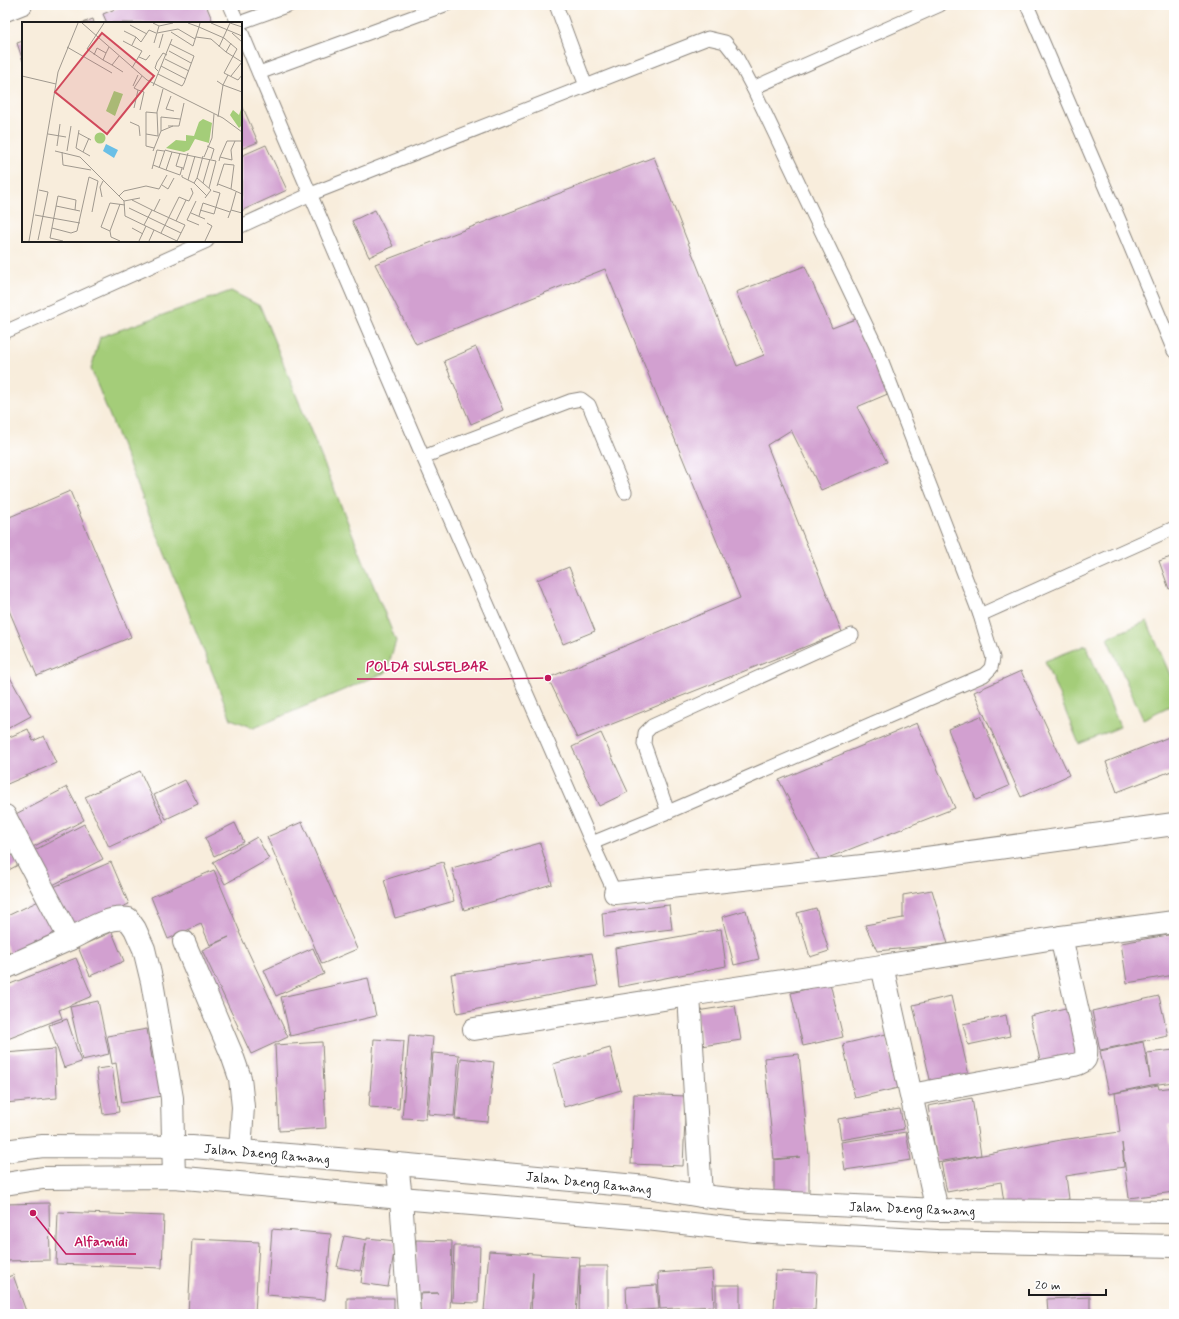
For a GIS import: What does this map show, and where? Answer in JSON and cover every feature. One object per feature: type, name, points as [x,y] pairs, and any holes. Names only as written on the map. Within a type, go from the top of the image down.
[{"type":"street","points":[[5,816],[24,855],[70,939]]},
{"type":"street","points":[[615,893],[890,863],[1174,824]]},
{"type":"street","points":[[5,968],[108,920],[128,918],[144,949],[152,982],[172,1098],[174,1177]]},
{"type":"street","points":[[474,1029],[1061,937],[1174,922]]},
{"type":"street","points":[[911,1095],[1082,1063],[1087,1056],[1086,1047],[1061,937]]},
{"type":"street","points":[[184,942],[232,1055],[240,1078],[243,1107],[240,1151]]},
{"type":"street","points":[[882,966],[938,1210]]},
{"type":"street","points":[[688,995],[701,1196]]},
{"type":"street","name":"Jalan Daeng Ramang","points":[[5,1151],[43,1146],[173,1146],[397,1164],[648,1187],[701,1196],[750,1201],[938,1210],[1174,1212]]},
{"type":"street","points":[[397,1164],[401,1198],[409,1314]]},
{"type":"street","points":[[5,1184],[43,1178],[174,1177],[647,1219],[754,1231],[1038,1244],[1174,1246]]},
{"type":"street","points":[[1038,1211],[1038,1244]]},
{"type":"lane","points":[[230,5],[238,22]]},
{"type":"lane","points":[[241,22],[289,5]]},
{"type":"lane","points":[[259,74],[445,5]]},
{"type":"lane","points":[[556,5],[586,86]]},
{"type":"lane","points":[[753,88],[940,5]]},
{"type":"lane","points":[[1027,5],[1174,351]]},
{"type":"lane","points":[[5,16],[27,6]]},
{"type":"lane","points":[[242,33],[423,457],[615,893]]},
{"type":"lane","points":[[242,226],[311,194],[708,38],[725,42],[736,56],[753,88],[876,346],[980,615],[993,658],[991,668],[984,675],[668,812],[592,843]]},
{"type":"lane","points":[[5,332],[205,242]]},
{"type":"lane","points":[[423,457],[570,401],[581,399],[590,405],[625,492]]},
{"type":"lane","points":[[980,615],[1174,528]]},
{"type":"lane","points":[[668,812],[644,744],[645,732],[652,726],[852,635]]},
{"type":"green space","points":[[231,291],[260,306],[396,641],[386,672],[254,728],[231,719],[91,369],[100,337]]},
{"type":"green space","points":[[1147,621],[1174,684],[1174,704],[1143,719],[1107,638]]},
{"type":"green space","points":[[1086,645],[1120,727],[1079,744],[1045,661]]},
{"type":"building","points":[[125,5],[206,5],[213,22],[107,22],[103,14]]},
{"type":"building","points":[[93,19],[94,22],[85,22]]},
{"type":"building","points":[[22,41],[22,58],[17,43]]},
{"type":"building","points":[[242,105],[258,142],[242,149]]},
{"type":"building","points":[[266,145],[287,190],[242,211],[242,156]]},
{"type":"building","points":[[654,157],[737,366],[764,355],[736,292],[805,266],[832,328],[858,318],[890,393],[857,407],[887,462],[821,490],[791,430],[767,445],[842,632],[577,738],[548,678],[740,598],[605,269],[416,344],[375,264]]},
{"type":"building","points":[[375,210],[393,246],[369,257],[352,221]]},
{"type":"building","points":[[476,347],[503,410],[471,424],[444,361]]},
{"type":"building","points":[[70,491],[131,637],[37,676],[5,601],[5,519]]},
{"type":"building","points":[[1174,556],[1174,587],[1169,589],[1159,561]]},
{"type":"building","points":[[569,567],[595,631],[563,644],[537,580]]},
{"type":"building","points":[[5,668],[31,716],[5,730]]},
{"type":"building","points":[[1021,671],[1069,775],[1021,797],[974,692]]},
{"type":"building","points":[[981,716],[1009,786],[976,800],[948,729]]},
{"type":"building","points":[[917,723],[955,808],[820,861],[779,780]]},
{"type":"building","points":[[28,729],[33,741],[44,736],[56,763],[5,785],[5,739]]},
{"type":"building","points":[[601,733],[628,792],[599,806],[572,747]]},
{"type":"building","points":[[1174,735],[1174,770],[1117,792],[1106,762]]},
{"type":"building","points":[[140,771],[164,822],[109,847],[85,797]]},
{"type":"building","points":[[185,780],[198,804],[166,819],[154,795]]},
{"type":"building","points":[[67,787],[84,820],[29,849],[12,816]]},
{"type":"building","points":[[302,822],[357,949],[322,964],[267,837]]},
{"type":"building","points":[[235,823],[244,842],[214,856],[205,838]]},
{"type":"building","points":[[84,824],[103,859],[49,887],[31,852]]},
{"type":"building","points":[[257,837],[269,859],[225,884],[213,862]]},
{"type":"building","points":[[5,842],[18,865],[5,872]]},
{"type":"building","points":[[540,843],[552,884],[464,910],[452,868]]},
{"type":"building","points":[[111,862],[129,904],[67,930],[49,889]]},
{"type":"building","points":[[443,862],[454,901],[395,918],[384,880]]},
{"type":"building","points":[[214,870],[239,932],[288,1037],[251,1054],[202,950],[229,937],[210,945],[201,924],[168,939],[151,897]]},
{"type":"building","points":[[932,890],[948,944],[877,951],[865,925],[903,918],[903,895]]},
{"type":"building","points":[[45,898],[61,930],[10,954],[5,943],[5,917]]},
{"type":"building","points":[[669,905],[672,929],[604,937],[602,913]]},
{"type":"building","points":[[816,908],[829,951],[810,957],[797,913]]},
{"type":"building","points":[[746,910],[759,959],[734,965],[722,917]]},
{"type":"building","points":[[721,929],[726,966],[619,987],[615,948]]},
{"type":"building","points":[[112,932],[124,961],[90,976],[78,947]]},
{"type":"building","points":[[1174,934],[1174,975],[1127,983],[1121,943]]},
{"type":"building","points":[[313,948],[324,974],[276,996],[264,970]]},
{"type":"building","points":[[592,953],[598,986],[457,1013],[451,974]]},
{"type":"building","points":[[76,958],[92,996],[59,1010],[62,1018],[5,1040],[5,986]]},
{"type":"building","points":[[368,978],[376,1016],[290,1036],[281,997]]},
{"type":"building","points":[[830,983],[843,1037],[803,1046],[791,993]]},
{"type":"building","points":[[951,996],[970,1080],[932,1088],[913,1005]]},
{"type":"building","points":[[1159,996],[1168,1036],[1100,1050],[1092,1011]]},
{"type":"building","points":[[98,1001],[109,1054],[82,1060],[70,1007]]},
{"type":"building","points":[[735,1005],[741,1040],[702,1046],[697,1011]]},
{"type":"building","points":[[1070,1007],[1082,1059],[1042,1069],[1030,1016]]},
{"type":"building","points":[[1006,1015],[1010,1036],[968,1045],[963,1024]]},
{"type":"building","points":[[67,1019],[81,1062],[64,1068],[49,1025]]},
{"type":"building","points":[[147,1029],[152,1058],[161,1056],[167,1095],[122,1103],[116,1063],[112,1064],[107,1036]]},
{"type":"building","points":[[886,1034],[898,1088],[855,1098],[843,1044]]},
{"type":"building","points":[[409,1035],[433,1037],[426,1119],[402,1118]]},
{"type":"building","points":[[374,1039],[404,1041],[399,1109],[369,1107]]},
{"type":"building","points":[[322,1042],[326,1128],[279,1131],[275,1045]]},
{"type":"building","points":[[1143,1042],[1150,1078],[1147,1053],[1174,1050],[1174,1082],[1151,1085],[1109,1094],[1100,1051]]},
{"type":"building","points":[[610,1048],[621,1090],[564,1107],[553,1064]]},
{"type":"building","points":[[55,1049],[57,1098],[5,1103],[5,1053]]},
{"type":"building","points":[[433,1053],[459,1055],[454,1116],[428,1114]]},
{"type":"building","points":[[799,1054],[809,1155],[809,1197],[774,1197],[774,1160],[800,1157],[774,1159],[764,1058]]},
{"type":"building","points":[[461,1058],[494,1062],[488,1122],[455,1119]]},
{"type":"building","points":[[112,1067],[119,1112],[103,1114],[96,1069]]},
{"type":"building","points":[[1158,1085],[1159,1089],[1174,1087],[1174,1124],[1168,1125],[1174,1170],[1174,1192],[1129,1198],[1122,1143],[1124,1167],[1066,1176],[1069,1199],[1005,1209],[1001,1182],[947,1192],[941,1163],[1061,1140],[1120,1132],[1115,1093]]},
{"type":"building","points":[[634,1094],[686,1096],[683,1166],[631,1164]]},
{"type":"building","points":[[972,1098],[981,1155],[937,1162],[928,1106]]},
{"type":"building","points":[[900,1109],[904,1129],[841,1140],[838,1119]]},
{"type":"building","points":[[1172,1125],[1174,1125],[1174,1145],[1173,1145]]},
{"type":"building","points":[[906,1132],[911,1160],[845,1170],[841,1142]]},
{"type":"building","points":[[49,1203],[50,1260],[5,1261],[5,1204]]},
{"type":"building","points":[[58,1212],[164,1216],[162,1268],[56,1264]]},
{"type":"building","points":[[272,1229],[331,1234],[325,1300],[267,1295]]},
{"type":"building","points":[[344,1236],[367,1240],[367,1238],[396,1241],[388,1287],[361,1283],[366,1243],[360,1271],[337,1267]]},
{"type":"building","points":[[192,1239],[259,1242],[255,1314],[188,1314]]},
{"type":"building","points":[[416,1240],[452,1241],[450,1314],[420,1313],[420,1294],[438,1293],[415,1293]]},
{"type":"building","points":[[454,1246],[480,1246],[478,1303],[452,1302]]},
{"type":"building","points":[[489,1251],[580,1257],[576,1314],[531,1314],[533,1272],[529,1314],[484,1311]]},
{"type":"building","points":[[580,1266],[608,1266],[608,1314],[579,1314]]},
{"type":"building","points":[[712,1269],[714,1306],[660,1309],[658,1273]]},
{"type":"building","points":[[776,1271],[817,1273],[815,1310],[774,1309]]},
{"type":"building","points":[[13,1275],[27,1314],[5,1314],[5,1278]]},
{"type":"building","points":[[657,1285],[659,1309],[627,1311],[626,1287]]},
{"type":"building","points":[[716,1285],[740,1285],[740,1314],[716,1314]]},
{"type":"building","points":[[1090,1297],[1090,1314],[1048,1314],[1047,1299]]},
{"type":"building","points":[[347,1298],[394,1298],[394,1314],[347,1314]]},
{"type":"place","name":"POLDA SULSELBAR","points":[[548,678]]},
{"type":"place","name":"Alfamidi","points":[[33,1213]]}]
